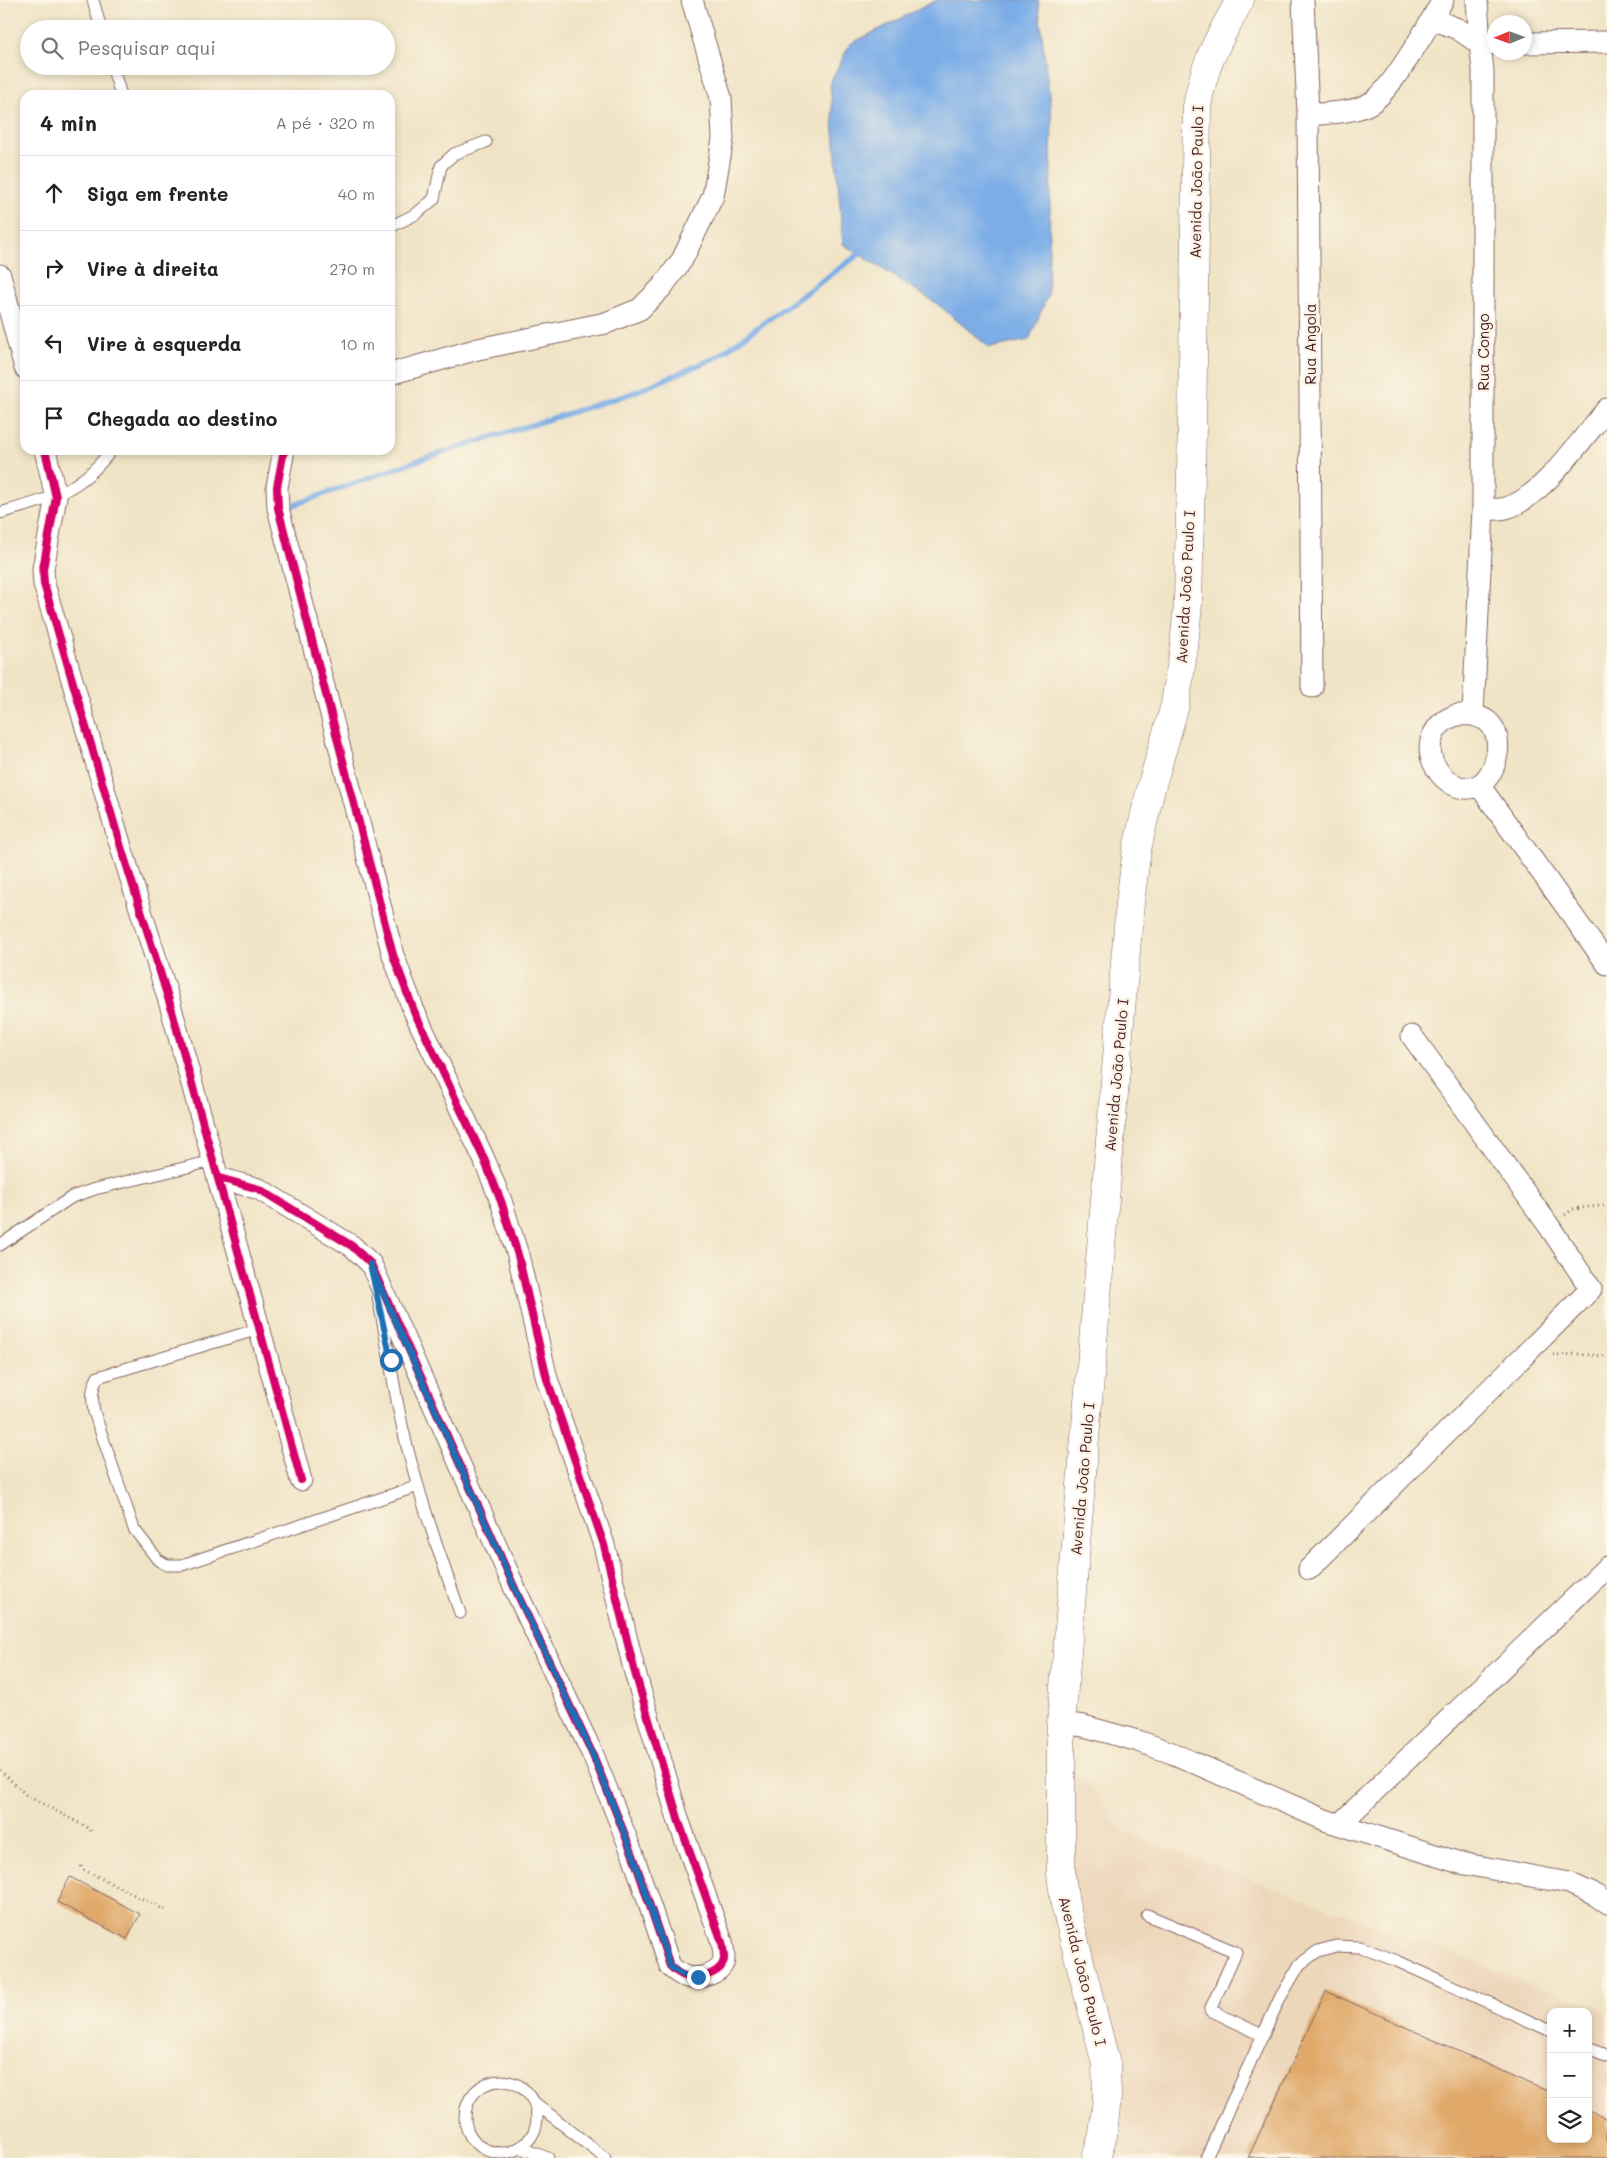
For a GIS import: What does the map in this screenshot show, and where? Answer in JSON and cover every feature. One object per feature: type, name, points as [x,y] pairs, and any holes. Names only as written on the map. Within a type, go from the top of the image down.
[{"type":"main road","name":"Avenida João Paulo I","points":[[1096,2158],[1108,2097],[1106,2064],[1065,1904],[1061,1874],[1061,1723],[1130,903],[1137,849],[1151,788],[1175,705],[1184,647],[1188,604],[1197,107],[1202,79],[1210,54],[1240,0]]},
{"type":"street","points":[[395,373],[478,349],[606,323],[640,309],[662,287],[682,260],[713,196],[723,139],[721,98],[692,0]]},
{"type":"street","name":"Rua Angola","points":[[1303,0],[1308,115],[1312,687]]},
{"type":"street","points":[[1308,115],[1356,108],[1370,104],[1381,95],[1443,0]]},
{"type":"street","name":"Rua Congo","points":[[1473,715],[1483,509],[1482,70],[1487,44],[1478,0]]},
{"type":"street","points":[[1432,19],[1458,28],[1487,44]]},
{"type":"street","points":[[1532,43],[1607,42]]},
{"type":"street","points":[[0,275],[20,324]]},
{"type":"street","points":[[1483,509],[1505,508],[1524,500],[1551,476],[1607,409]]},
{"type":"street","points":[[46,455],[56,497],[44,561],[44,584],[170,1004],[301,1480]]},
{"type":"street","points":[[216,1169],[260,1189],[352,1246],[370,1264],[516,1591],[593,1755],[633,1855],[670,1966],[679,1974],[689,1977],[708,1974],[719,1969],[724,1960],[722,1942],[679,1822],[634,1669],[604,1546],[547,1379],[518,1255],[501,1201],[484,1158],[414,1011],[393,955],[278,508],[277,487],[283,455]]},
{"type":"street","points":[[1473,715],[1488,721],[1497,735],[1497,753],[1489,775],[1479,785],[1466,788],[1452,785],[1438,772],[1430,755],[1431,738],[1439,725],[1455,716],[1473,715]]},
{"type":"street","points":[[1479,785],[1607,964]]},
{"type":"street","points":[[1309,1569],[1532,1349],[1599,1290],[1549,1226],[1412,1036]]},
{"type":"street","points":[[1340,1824],[1607,1567]]},
{"type":"street","points":[[1061,1723],[1084,1726],[1172,1753],[1299,1809],[1340,1824],[1460,1863],[1569,1883],[1607,1903]]},
{"type":"lane","points":[[93,0],[99,20]]},
{"type":"lane","points":[[115,75],[119,90]]},
{"type":"lane","points":[[395,224],[416,214],[434,198],[441,166],[454,154],[486,142]]},
{"type":"lane","points":[[0,513],[56,497],[96,469],[106,455]]},
{"type":"lane","points":[[0,1245],[72,1197],[95,1189],[216,1169]]},
{"type":"lane","points":[[370,1264],[391,1360],[397,1402],[418,1486],[460,1613]]},
{"type":"lane","points":[[259,1329],[98,1377],[93,1385],[94,1412],[134,1529],[158,1560],[167,1565],[182,1565],[418,1486]]},
{"type":"lane","points":[[1147,1915],[1236,1952],[1210,2010],[1262,2035]]},
{"type":"lane","points":[[1206,2158],[1280,1998],[1300,1964],[1318,1951],[1336,1946],[1360,1947],[1397,1961],[1547,2029]]},
{"type":"lane","points":[[1592,2050],[1605,2055]]},
{"type":"lane","points":[[534,2102],[537,2118],[534,2133],[521,2148],[501,2154],[491,2152],[478,2145],[468,2132],[465,2122],[468,2101],[482,2087],[492,2082],[512,2082],[521,2087],[534,2102],[605,2158]]},
{"type":"lane","points":[[521,2148],[548,2158]]},
{"type":"path","points":[[1549,1226],[1573,1209],[1607,1204]]},
{"type":"path","points":[[1532,1349],[1554,1356],[1578,1354],[1607,1356]]},
{"type":"path","points":[[0,1770],[26,1795],[90,1829],[94,1834]]},
{"type":"path","points":[[81,1866],[82,1869],[165,1910]]},
{"type":"shaded area","points":[[1076,1777],[1085,1779],[1124,1832],[1599,2008],[1607,2015],[1607,2158],[1115,2158],[1118,2097],[1075,1903],[1068,1837]]},
{"type":"water","points":[[937,0],[1038,0],[1052,120],[1048,295],[1029,340],[990,348],[936,303],[843,244],[830,82],[850,44]]},
{"type":"building","points":[[70,1877],[140,1914],[127,1939],[57,1902]]},
{"type":"building","points":[[1326,1991],[1547,2091],[1547,2143],[1592,2143],[1592,2112],[1607,2118],[1607,2158],[1248,2158]]},
{"type":"waterway","points":[[294,505],[419,460],[630,394],[715,358],[865,250]]},
{"type":"cycle path","points":[[46,455],[56,497],[43,569],[44,584],[121,847],[170,1004],[301,1480]]},
{"type":"cycle path","points":[[219,1178],[259,1189],[352,1246],[371,1264],[516,1591],[593,1755],[633,1855],[670,1966],[680,1974],[692,1978],[715,1972],[723,1964],[722,1942],[679,1822],[634,1669],[604,1545],[547,1379],[518,1255],[501,1201],[484,1159],[414,1011],[393,955],[278,508],[277,487],[283,455]]},
{"type":"route","points":[[391,1360],[370,1264],[516,1591],[593,1755],[633,1855],[660,1941],[670,1966],[679,1974],[698,1977]]}]
